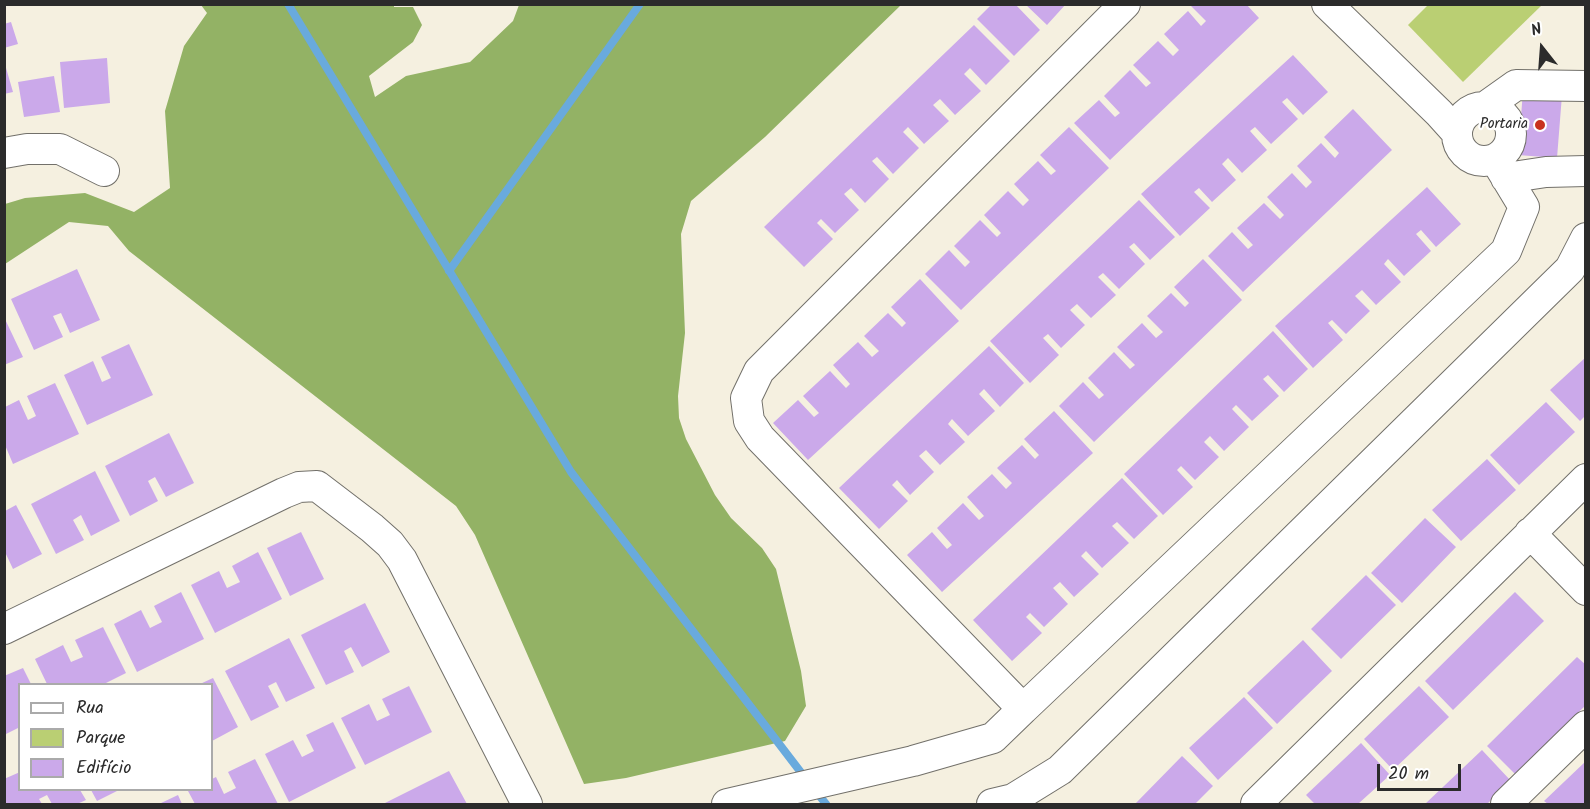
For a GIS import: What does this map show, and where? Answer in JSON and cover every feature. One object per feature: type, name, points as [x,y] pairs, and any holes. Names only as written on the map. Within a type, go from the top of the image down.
[{"type":"street","points":[[1023,709],[760,438],[749,421],[746,398],[759,371],[1125,4]]},
{"type":"street","points":[[1327,4],[1457,133]]},
{"type":"street","points":[[1485,106],[1516,85],[1586,86]]},
{"type":"street","points":[[727,804],[913,761],[993,738],[1506,251],[1524,207],[1500,168],[1503,153],[1510,144],[1512,134],[1510,123],[1504,114],[1495,108],[1485,106],[1474,108],[1465,114],[1459,123],[1457,133],[1459,144],[1474,158],[1500,168],[1546,172],[1586,171]]},
{"type":"street","points":[[4,153],[27,149],[60,149],[104,171]]},
{"type":"street","points":[[992,804],[1014,799],[1060,771],[1578,265],[1586,238]]},
{"type":"street","points":[[1256,804],[1586,479]]},
{"type":"street","points":[[4,629],[299,486],[317,486],[372,528],[390,544],[402,560],[528,804]]},
{"type":"street","points":[[1530,533],[1586,590]]},
{"type":"street","points":[[1506,804],[1586,726]]},
{"type":"green space","points":[[394,4],[394,7],[413,7],[422,25],[413,42],[369,76],[375,97],[406,76],[470,62],[513,21],[519,5],[901,5],[765,137],[691,201],[681,234],[685,333],[678,396],[679,418],[686,439],[715,495],[731,518],[762,548],[776,569],[801,671],[806,706],[785,741],[626,778],[584,784],[475,535],[456,506],[129,251],[108,226],[69,222],[5,264],[5,204],[25,198],[85,193],[134,212],[170,188],[165,111],[184,46],[207,13],[201,5]]},
{"type":"green space","points":[[1429,4],[1542,5],[1463,82],[1408,25]]},
{"type":"building","points":[[992,4],[1015,4],[1040,30],[1014,56],[977,19]]},
{"type":"building","points":[[1025,4],[1066,4],[1047,25]]},
{"type":"building","points":[[1189,4],[1246,4],[1259,18],[1110,160],[1074,123],[1099,100],[1115,117],[1120,113],[1104,96],[1130,70],[1146,87],[1151,83],[1133,65],[1158,41],[1173,56],[1179,50],[1164,34],[1188,11],[1201,26],[1206,21]]},
{"type":"building","points":[[11,22],[18,44],[4,48],[4,24]]},
{"type":"building","points":[[974,25],[1010,61],[986,85],[970,68],[964,74],[981,91],[955,115],[940,99],[933,105],[949,121],[924,144],[908,127],[903,132],[919,148],[893,174],[877,157],[872,161],[889,179],[865,203],[851,188],[844,194],[859,210],[835,233],[821,219],[817,223],[833,239],[804,267],[764,227]]},
{"type":"building","points":[[1293,55],[1328,92],[1303,115],[1287,98],[1282,102],[1298,119],[1271,144],[1255,127],[1250,131],[1267,150],[1242,173],[1228,158],[1222,164],[1236,180],[1212,202],[1199,188],[1194,192],[1210,208],[1180,236],[1141,194]]},
{"type":"building","points":[[107,58],[110,103],[64,108],[60,62]]},
{"type":"building","points":[[4,61],[13,92],[4,94]]},
{"type":"building","points":[[54,76],[60,112],[24,117],[18,82]]},
{"type":"building","name":"Portaria","points":[[1523,91],[1562,95],[1557,158],[1518,155]]},
{"type":"building","points":[[1353,109],[1392,150],[1243,292],[1208,256],[1232,232],[1248,249],[1253,245],[1237,228],[1264,203],[1280,219],[1284,215],[1267,197],[1292,173],[1306,188],[1312,182],[1297,166],[1321,143],[1335,158],[1339,153],[1324,137]]},
{"type":"building","points":[[1069,127],[1109,168],[961,310],[925,274],[949,250],[965,267],[970,262],[954,246],[980,220],[997,237],[1001,233],[984,215],[1008,191],[1023,206],[1029,200],[1014,184],[1038,161],[1051,175],[1056,171],[1040,155]]},
{"type":"building","points":[[1427,187],[1461,224],[1436,247],[1421,230],[1416,234],[1431,251],[1404,276],[1388,259],[1384,264],[1401,282],[1376,305],[1362,290],[1355,296],[1370,311],[1346,334],[1332,320],[1328,323],[1343,340],[1313,368],[1275,326]]},
{"type":"building","points":[[1139,200],[1175,237],[1150,260],[1134,243],[1129,247],[1145,264],[1119,289],[1103,273],[1098,277],[1116,295],[1091,318],[1077,304],[1070,310],[1085,325],[1061,348],[1048,334],[1043,338],[1059,355],[1030,383],[990,341]]},
{"type":"building","points":[[1203,259],[1242,300],[1094,442],[1059,406],[1083,382],[1099,399],[1104,395],[1088,378],[1114,352],[1130,369],[1135,365],[1117,347],[1142,323],[1156,338],[1163,332],[1147,316],[1171,293],[1185,307],[1189,303],[1174,287]]},
{"type":"building","points":[[77,269],[100,320],[70,333],[61,313],[53,316],[63,337],[34,350],[11,299]]},
{"type":"building","points":[[920,279],[959,321],[808,460],[773,423],[798,400],[814,417],[819,413],[803,396],[830,371],[846,388],[850,384],[833,365],[858,342],[872,357],[879,351],[864,336],[888,313],[902,327],[906,323],[891,307]]},
{"type":"building","points":[[4,317],[23,357],[4,365]]},
{"type":"building","points":[[1273,331],[1308,369],[1284,392],[1268,375],[1263,379],[1279,396],[1252,421],[1236,405],[1232,409],[1249,427],[1224,451],[1210,436],[1204,442],[1219,457],[1195,480],[1181,466],[1177,470],[1193,487],[1163,515],[1124,474]]},
{"type":"building","points":[[129,344],[153,395],[87,425],[64,375],[93,361],[102,382],[111,378],[101,357]]},
{"type":"building","points":[[989,346],[1024,383],[1000,407],[984,389],[979,394],[995,411],[968,436],[952,419],[948,424],[965,442],[940,465],[926,450],[919,456],[934,472],[910,495],[897,480],[892,485],[908,501],[879,529],[839,488]]},
{"type":"building","points":[[1586,357],[1586,415],[1580,421],[1550,390]]},
{"type":"building","points":[[55,383],[79,434],[13,464],[5,445],[5,407],[19,400],[28,420],[36,416],[27,396]]},
{"type":"building","points":[[1546,402],[1575,432],[1519,485],[1490,455]]},
{"type":"building","points":[[1054,411],[1093,453],[942,592],[907,555],[932,532],[947,549],[952,545],[937,528],[963,503],[979,520],[984,516],[967,497],[992,474],[1006,489],[1012,483],[997,468],[1022,445],[1035,459],[1039,455],[1024,439]]},
{"type":"building","points":[[169,433],[194,483],[166,497],[155,477],[148,481],[158,501],[130,516],[105,466]]},
{"type":"building","points":[[1487,459],[1516,490],[1461,541],[1432,510]]},
{"type":"building","points":[[95,471],[120,521],[91,536],[81,515],[73,520],[84,540],[56,554],[31,504]]},
{"type":"building","points":[[1122,478],[1158,516],[1134,539],[1117,522],[1112,526],[1129,543],[1102,568],[1086,551],[1081,556],[1099,574],[1074,597],[1060,582],[1053,588],[1068,604],[1044,627],[1030,613],[1026,617],[1042,633],[1012,661],[973,620]]},
{"type":"building","points":[[16,505],[42,554],[13,569],[5,552],[5,511]]},
{"type":"building","points":[[1425,518],[1456,547],[1402,603],[1371,573]]},
{"type":"building","points":[[301,532],[324,579],[290,596],[267,548]]},
{"type":"building","points":[[258,552],[282,599],[215,633],[191,585],[219,571],[227,588],[240,582],[232,566]]},
{"type":"building","points":[[1366,575],[1396,605],[1341,659],[1311,629]]},
{"type":"building","points":[[181,592],[204,639],[137,672],[114,624],[141,610],[150,628],[162,622],[154,606]]},
{"type":"building","points":[[1515,592],[1544,621],[1453,710],[1425,681]]},
{"type":"building","points":[[365,603],[390,652],[362,667],[351,647],[344,651],[354,672],[326,685],[301,635]]},
{"type":"building","points":[[103,627],[126,673],[106,683],[47,683],[35,659],[63,645],[71,662],[83,657],[75,640]]},
{"type":"building","points":[[289,638],[315,688],[286,702],[276,682],[268,686],[279,707],[251,721],[225,671]]},
{"type":"building","points":[[1303,640],[1332,671],[1277,724],[1247,693]]},
{"type":"building","points":[[1577,657],[1586,665],[1586,705],[1515,774],[1487,746]]},
{"type":"building","points":[[23,668],[30,683],[18,683],[18,728],[4,735],[4,676]]},
{"type":"building","points":[[213,678],[238,727],[213,740],[213,683],[202,683]]},
{"type":"building","points":[[409,686],[432,732],[365,765],[341,718],[369,704],[377,721],[390,715],[382,699]]},
{"type":"building","points":[[1419,686],[1449,717],[1393,770],[1364,739]]},
{"type":"building","points":[[1244,697],[1273,728],[1218,780],[1189,748]]},
{"type":"building","points":[[333,722],[356,768],[289,802],[265,754],[293,740],[302,757],[314,751],[306,735]]},
{"type":"building","points":[[1361,743],[1390,775],[1358,804],[1315,804],[1306,795]]},
{"type":"building","points":[[1482,750],[1511,781],[1487,804],[1425,804]]},
{"type":"building","points":[[1182,756],[1213,786],[1195,804],[1135,804]]},
{"type":"building","points":[[255,759],[278,804],[195,804],[188,791],[213,791],[213,778],[216,777],[224,794],[236,788],[228,772]]},
{"type":"building","points":[[1586,761],[1586,804],[1548,804],[1544,801]]},
{"type":"building","points":[[449,771],[467,804],[383,804]]},
{"type":"building","points":[[18,773],[18,791],[81,791],[86,800],[77,804],[52,804],[47,795],[39,799],[42,804],[7,804],[4,800],[4,779]]},
{"type":"building","points":[[92,791],[117,791],[97,801]]},
{"type":"building","points":[[178,795],[182,804],[159,804]]},
{"type":"waterway","points":[[288,4],[571,472],[806,779]]},
{"type":"waterway","points":[[449,271],[640,4]]},
{"type":"waterway","points":[[814,789],[826,804]]},
{"type":"place","name":"Portaria","points":[[1540,125]]}]
